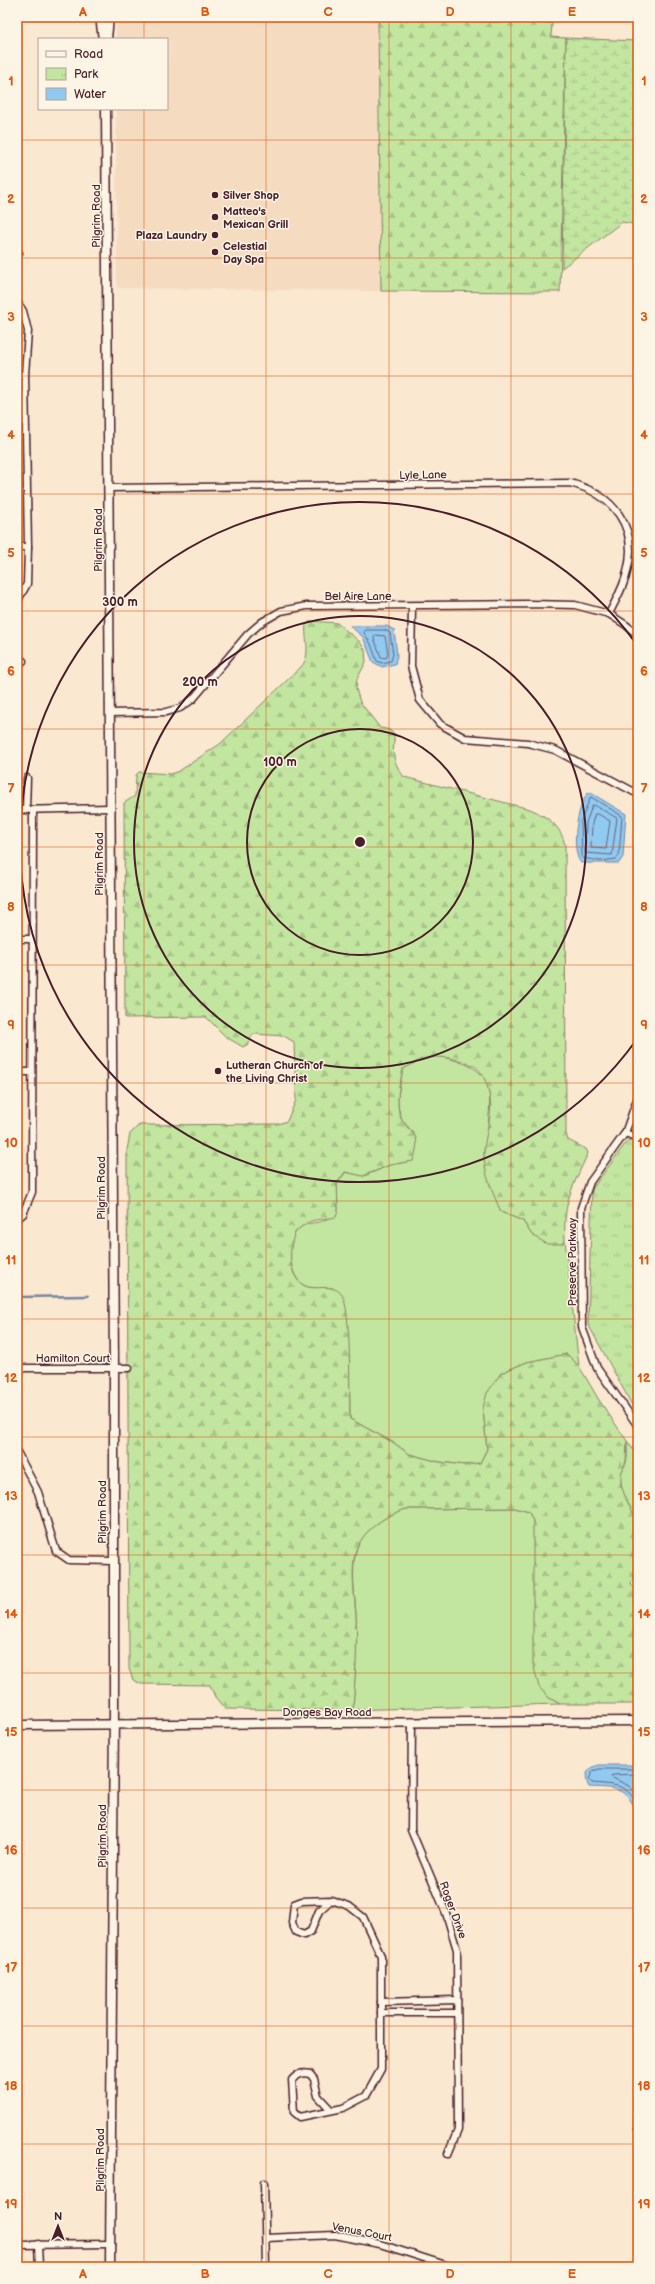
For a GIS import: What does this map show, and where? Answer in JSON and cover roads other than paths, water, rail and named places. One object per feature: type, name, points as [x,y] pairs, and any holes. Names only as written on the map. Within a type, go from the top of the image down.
[{"type":"street","points":[[100,17],[103,38]]},
{"type":"street","points":[[107,38],[109,17]]},
{"type":"street","name":"Pilgrim Road","points":[[106,110],[114,1368],[110,2267]]},
{"type":"street","points":[[17,302],[23,311],[28,331],[25,375],[28,547],[27,584],[17,602]]},
{"type":"street","points":[[17,375],[25,375]]},
{"type":"street","name":"Lyle Lane","points":[[109,488],[576,485],[594,491],[611,503],[626,529],[630,544],[627,574],[609,614]]},
{"type":"street","points":[[17,547],[28,547]]},
{"type":"street","name":"Bel Aire Lane","points":[[110,713],[166,712],[180,708],[193,700],[248,634],[262,622],[281,611],[308,606],[575,605],[609,614],[638,635]]},
{"type":"street","points":[[412,606],[411,666],[420,700],[440,724],[465,738],[528,743],[555,750],[638,794]]},
{"type":"street","points":[[17,656],[23,662]]},
{"type":"street","points":[[17,1219],[24,1214],[32,1192],[32,939],[30,810],[27,778]]},
{"type":"street","points":[[17,810],[110,808]]},
{"type":"street","points":[[17,939],[32,939]]},
{"type":"street","points":[[17,1072],[32,1072]]},
{"type":"street","name":"Preserve Parkway","points":[[638,1097],[625,1133],[590,1182],[581,1208],[582,1327],[597,1368],[638,1426]]},
{"type":"street","points":[[625,1133],[638,1138]]},
{"type":"street","name":"Hamilton Court","points":[[17,1368],[129,1368]]},
{"type":"street","points":[[17,1452],[38,1492],[56,1551],[68,1560],[113,1561]]},
{"type":"street","name":"Donges Bay Road","points":[[17,1725],[638,1721]]},
{"type":"street","name":"Roger Drive","points":[[412,1723],[411,1830],[446,1913],[457,1950],[458,2130],[448,2154]]},
{"type":"street","points":[[331,1900],[319,1911],[311,1931],[304,1935],[296,1932],[292,1923],[294,1904],[302,1901],[331,1900],[349,1906],[363,1917],[381,1956],[381,2069],[366,2096],[343,2108],[300,2117],[294,2112],[292,2080],[296,2075],[303,2072],[310,2074],[314,2080],[318,2096],[331,2110]]},
{"type":"street","points":[[381,2002],[457,2000]]},
{"type":"street","points":[[381,2013],[458,2013]]},
{"type":"street","points":[[638,2116],[638,2129]]},
{"type":"street","points":[[264,2183],[266,2267]]},
{"type":"street","name":"Venus Court","points":[[266,2238],[335,2235],[380,2244],[452,2267]]},
{"type":"street","points":[[38,2244],[39,2267]]},
{"type":"street","points":[[17,2245],[111,2244]]},
{"type":"water","points":[[350,626],[387,626],[394,630],[397,655],[395,664],[382,667],[373,662],[363,637]]},
{"type":"water","points":[[588,793],[591,793],[626,814],[623,857],[619,863],[581,863],[578,857],[575,839],[576,828],[581,807]]},
{"type":"water","points":[[638,1765],[638,1815],[627,1796],[618,1790],[589,1787],[586,1779],[587,1773],[595,1766]]},
{"type":"waterway","points":[[17,1297],[88,1296]]},
{"type":"place","name":"Silver Shop","points":[[215,195]]},
{"type":"place","name":"Matteo's Mexican Grill","points":[[215,217]]},
{"type":"place","name":"Plaza Laundry","points":[[215,235]]},
{"type":"place","name":"Celestial Day Spa","points":[[215,252]]},
{"type":"place","name":"Lutheran Church of the Living Christ","points":[[218,1071]]}]
